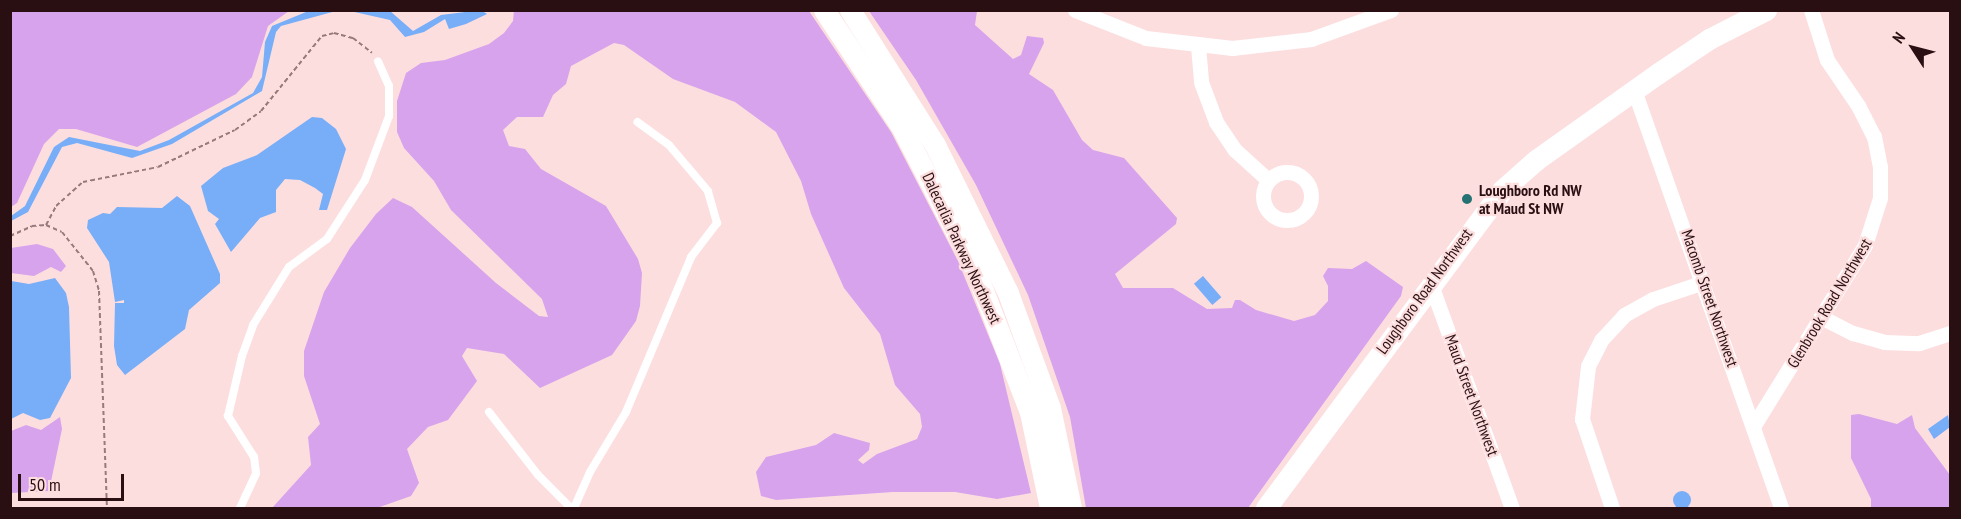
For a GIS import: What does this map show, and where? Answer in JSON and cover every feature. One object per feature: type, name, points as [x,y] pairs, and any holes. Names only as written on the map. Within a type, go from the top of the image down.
[{"type":"main road","name":"Dalecarlia Parkway Northwest","points":[[824,10],[912,146],[974,267],[1026,399],[1050,508]]},
{"type":"main road","name":"Dalecarlia Parkway Northwest","points":[[850,10],[936,145],[1008,292],[1050,408],[1071,508]]},
{"type":"main road","name":"Loughboro Road Northwest","points":[[1266,508],[1430,282],[1507,185],[1634,90],[1709,39],[1766,10]]},
{"type":"street","points":[[1075,10],[1136,36],[1198,46],[1251,47],[1301,41],[1351,27],[1391,10]]},
{"type":"street","name":"Glenbrook Road Northwest","points":[[1754,425],[1870,234],[1879,204],[1881,175],[1871,130],[1827,60],[1811,10]]},
{"type":"street","points":[[1198,46],[1201,82],[1216,122],[1235,150],[1268,180]]},
{"type":"street","name":"Macomb Street Northwest","points":[[1634,90],[1754,425],[1780,508]]},
{"type":"street","name":"Maud Street Northwest","points":[[1430,282],[1512,508]]},
{"type":"street","points":[[1612,508],[1582,419],[1582,388],[1588,366],[1602,339],[1624,315],[1653,299],[1704,282]]},
{"type":"street","points":[[1821,317],[1853,333],[1884,342],[1918,343],[1950,333]]},
{"type":"lane","points":[[240,508],[256,473],[254,457],[228,417],[242,356],[253,325],[289,267],[333,231],[365,180],[389,116],[389,86],[378,61]]},
{"type":"lane","points":[[489,412],[538,475],[573,508],[586,480],[626,412],[691,257],[717,223],[708,191],[669,146],[637,122]]},
{"type":"path","points":[[46,225],[56,206],[84,182],[158,167],[235,130],[261,111],[322,36],[334,33],[353,38],[367,45],[378,61]]},
{"type":"path","points":[[10,236],[32,226],[46,225],[62,232],[77,247],[93,271],[99,291],[107,508]]},
{"type":"shaded area","points":[[514,10],[809,11],[891,132],[958,261],[1000,364],[1031,493],[997,499],[955,492],[893,492],[776,500],[761,496],[756,472],[766,457],[816,445],[834,433],[870,443],[869,450],[858,460],[863,464],[877,454],[917,439],[922,427],[920,414],[895,385],[880,334],[844,288],[811,214],[801,181],[776,132],[735,102],[673,79],[624,45],[614,43],[571,66],[566,84],[553,95],[543,117],[517,117],[503,130],[509,146],[525,149],[541,169],[606,206],[638,259],[642,273],[640,306],[636,321],[612,355],[540,388],[504,354],[467,348],[462,356],[477,381],[448,420],[428,427],[407,449],[419,483],[411,496],[377,508],[272,508],[311,465],[308,437],[320,424],[304,376],[304,351],[324,292],[350,248],[376,214],[393,198],[412,207],[496,283],[539,316],[548,317],[542,299],[451,210],[434,181],[404,148],[397,132],[397,101],[406,73],[421,63],[445,60],[489,44],[504,33],[513,21]]},
{"type":"shaded area","points":[[10,11],[289,11],[268,26],[252,77],[236,94],[137,147],[76,129],[59,129],[44,144],[17,203],[11,207]]},
{"type":"shaded area","points":[[869,11],[977,11],[975,25],[1013,59],[1021,55],[1027,36],[1043,38],[1044,43],[1029,74],[1053,90],[1082,140],[1093,150],[1124,158],[1177,218],[1176,224],[1115,274],[1123,288],[1173,288],[1207,309],[1232,308],[1235,300],[1240,300],[1256,310],[1294,321],[1315,315],[1328,301],[1328,286],[1323,276],[1328,268],[1352,269],[1366,261],[1403,287],[1401,296],[1248,508],[1086,508],[1070,417],[1028,295],[976,185],[916,80]]},
{"type":"shaded area","points":[[37,244],[53,249],[66,266],[61,272],[51,267],[34,276],[11,273],[11,248]]},
{"type":"shaded area","points":[[1859,414],[1897,424],[1912,415],[1915,428],[1950,475],[1950,508],[1871,508],[1871,499],[1851,458],[1851,415]]},
{"type":"shaded area","points":[[60,417],[62,429],[49,491],[11,493],[11,431],[26,425],[41,430]]},
{"type":"water","points":[[481,10],[487,14],[466,24],[449,29],[445,19],[424,32],[405,37],[390,20],[350,11],[390,11],[413,31],[441,15]]},
{"type":"water","points":[[336,11],[281,26],[276,32],[262,91],[172,144],[132,158],[77,143],[62,147],[28,212],[11,221],[11,216],[25,206],[54,147],[69,137],[140,151],[169,140],[253,93],[262,77],[265,42],[272,26],[306,12]]},
{"type":"water","points":[[312,117],[322,118],[336,129],[346,149],[327,210],[319,210],[323,194],[315,188],[300,180],[285,179],[276,190],[276,212],[260,218],[231,252],[215,224],[219,219],[208,211],[201,186],[223,168],[257,155]]},
{"type":"water","points":[[177,196],[190,206],[220,274],[220,283],[189,310],[185,329],[125,375],[117,365],[114,346],[115,303],[124,303],[124,300],[115,302],[109,262],[87,228],[88,220],[103,213],[110,214],[117,207],[162,208]]},
{"type":"water","points":[[1203,276],[1221,297],[1212,305],[1194,284]]},
{"type":"water","points":[[55,278],[66,293],[69,307],[71,378],[50,418],[40,420],[23,413],[11,419],[11,281],[29,284]]},
{"type":"water","points":[[1948,415],[1950,427],[1934,439],[1928,429]]},
{"type":"water","points":[[1682,491],[1688,494],[1691,500],[1688,506],[1682,509],[1676,506],[1673,500],[1676,494]]},
{"type":"place","name":"Loughboro Rd NW at Maud St NW","points":[[1467,199]]}]
